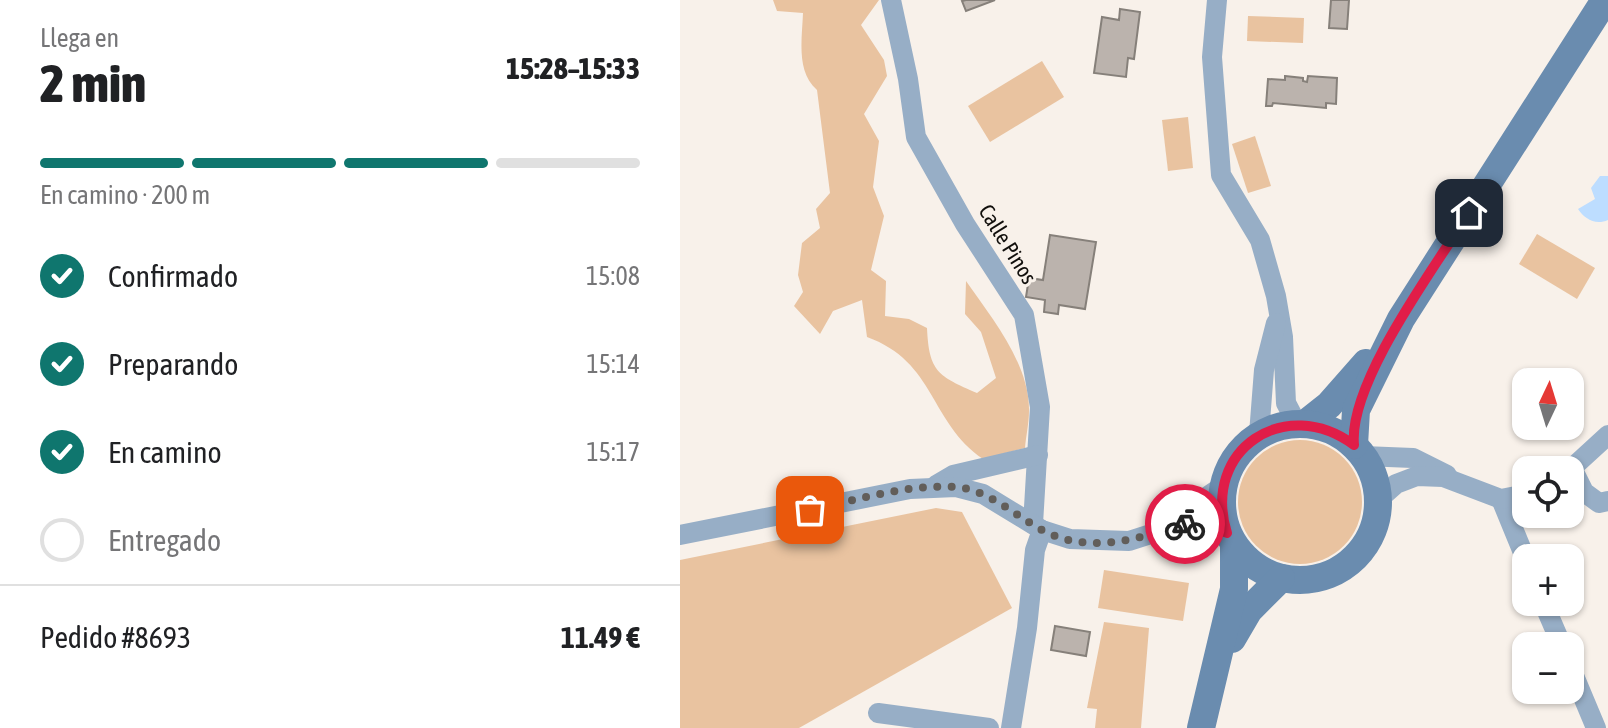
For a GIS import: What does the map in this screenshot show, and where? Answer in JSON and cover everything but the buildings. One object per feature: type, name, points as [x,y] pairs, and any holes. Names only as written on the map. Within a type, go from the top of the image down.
[{"type":"main road","points":[[1359,450],[1356,410],[1401,319],[1605,0]]},
{"type":"main road","points":[[1301,424],[1344,389],[1401,319]]},
{"type":"main road","points":[[1203,718],[1234,589],[1231,539],[1222,507],[1224,485],[1231,465],[1259,434],[1301,424],[1325,428],[1359,450],[1374,475],[1378,500],[1368,542],[1354,559],[1334,572],[1312,579],[1281,578],[1256,567],[1231,539]]},
{"type":"main road","points":[[1203,718],[1237,627],[1254,604],[1281,578]]},
{"type":"street","name":"Calle Pinos","points":[[891,0],[908,79],[916,137],[1024,315],[1040,407],[1038,527],[1027,628],[1011,728]]},
{"type":"street","points":[[1217,0],[1212,57],[1221,175],[1260,240],[1278,315],[1286,403],[1301,424]]},
{"type":"street","points":[[1259,434],[1264,370],[1278,315]]},
{"type":"street","points":[[1584,456],[1608,435]]},
{"type":"street","points":[[1359,450],[1413,458],[1501,499],[1512,497]]},
{"type":"street","points":[[931,488],[953,475],[1038,455]]},
{"type":"street","points":[[1378,500],[1396,484],[1417,476],[1461,483]]},
{"type":"street","points":[[1152,534],[1224,485]]},
{"type":"street","points":[[680,535],[910,489],[956,487],[983,494],[1038,527],[1098,543],[1129,541],[1188,522],[1206,524],[1231,539]]},
{"type":"street","points":[[1584,492],[1599,503],[1608,501]]},
{"type":"street","points":[[1501,499],[1519,544]]},
{"type":"street","points":[[1584,699],[1596,728]]},
{"type":"street","points":[[878,713],[989,728]]},
{"type":"shaded area","points":[[773,0],[879,0],[861,25],[884,60],[887,76],[864,114],[879,141],[873,187],[884,216],[871,270],[886,281],[885,316],[909,319],[927,328],[930,354],[938,371],[977,393],[996,378],[981,332],[965,314],[966,281],[1007,342],[1023,376],[1029,411],[1025,448],[983,459],[965,444],[907,361],[890,348],[867,337],[862,300],[833,311],[820,334],[794,306],[803,292],[798,275],[802,243],[820,228],[816,209],[830,193],[817,90],[803,64],[803,13],[777,11]]},
{"type":"shaded area","points":[[1248,16],[1304,18],[1303,43],[1247,41]]},
{"type":"shaded area","points":[[1042,61],[1064,97],[990,142],[968,106]]},
{"type":"shaded area","points":[[1188,117],[1193,168],[1168,171],[1162,120]]},
{"type":"shaded area","points":[[1255,136],[1271,186],[1248,193],[1232,144]]},
{"type":"shaded area","points":[[1537,234],[1595,268],[1577,299],[1519,264]]},
{"type":"shaded area","points":[[1300,440],[1324,445],[1344,458],[1357,478],[1362,502],[1357,526],[1344,546],[1324,559],[1300,564],[1276,559],[1256,546],[1243,526],[1238,502],[1243,478],[1256,458],[1276,445]]},
{"type":"shaded area","points":[[936,508],[962,512],[1012,608],[799,728],[680,728],[680,560]]},
{"type":"shaded area","points":[[1104,570],[1189,583],[1183,621],[1098,608]]},
{"type":"shaded area","points":[[1104,622],[1149,628],[1141,728],[1095,728],[1097,709],[1087,708]]},
{"type":"water","points":[[1600,176],[1608,176],[1608,220],[1594,222],[1578,209],[1595,199],[1591,188]]},
{"type":"way so far","points":[[810,510],[910,489],[956,487],[983,494],[1042,530],[1070,539],[1098,543],[1129,541],[1185,524]]},
{"type":"route","points":[[1185,524],[1206,524],[1227,533],[1222,507],[1225,481],[1241,451],[1259,434],[1285,425],[1305,424],[1325,428],[1354,445],[1352,428],[1363,393],[1401,319],[1469,213]]}]
